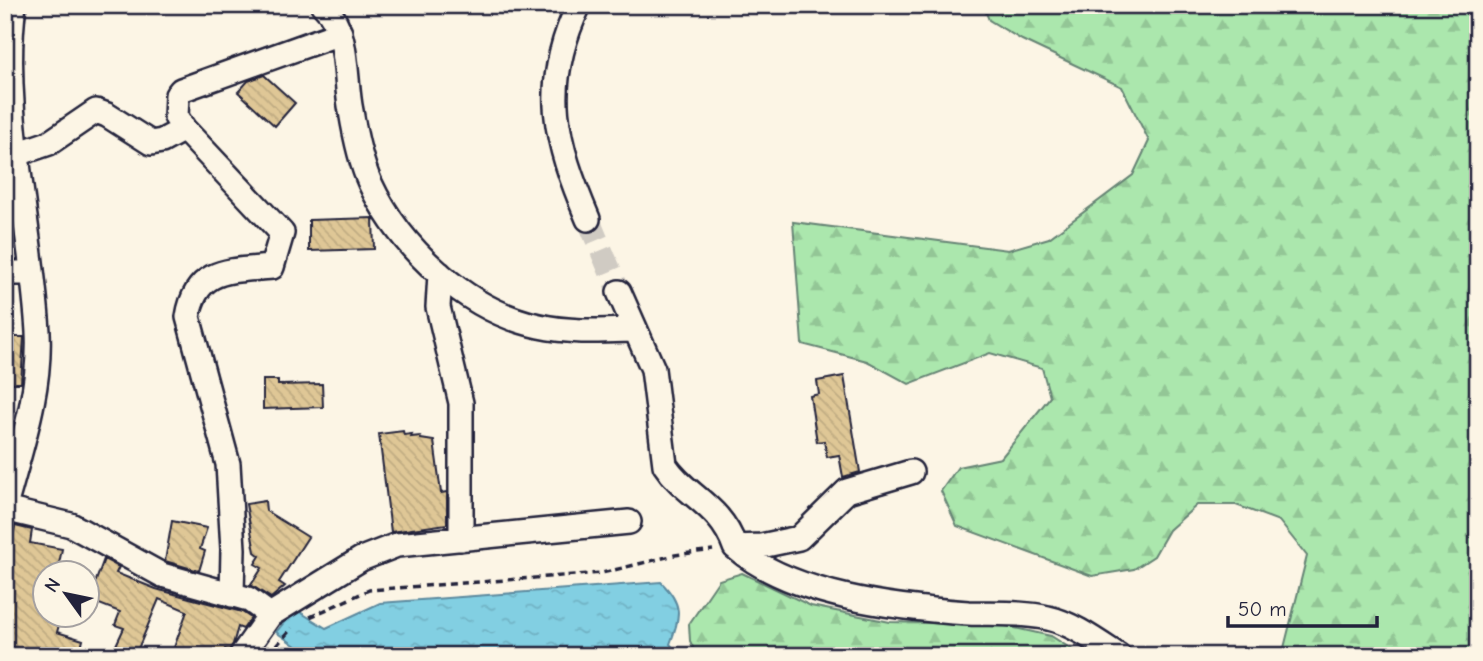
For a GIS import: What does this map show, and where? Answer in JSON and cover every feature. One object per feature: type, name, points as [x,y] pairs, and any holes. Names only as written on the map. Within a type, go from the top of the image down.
[{"type":"street","points":[[14,5],[8,31],[8,89],[14,155],[38,332],[36,390],[6,503],[7,510],[71,525],[162,575],[248,599],[270,615]]},
{"type":"street","points":[[323,5],[340,33],[350,110],[370,182],[388,215],[440,274],[503,314],[537,326],[574,331],[634,330]]},
{"type":"street","points":[[579,5],[562,47],[556,79],[556,111],[560,146],[588,219]]},
{"type":"street","points":[[232,595],[233,549],[228,464],[188,317],[191,297],[207,279],[225,272],[272,267],[282,233],[184,129],[176,117],[177,95],[181,90],[340,33]]},
{"type":"street","points":[[14,155],[49,143],[96,111],[107,115],[150,143],[162,141],[184,129]]},
{"type":"street","points":[[5,273],[29,273]]},
{"type":"street","points":[[440,274],[438,307],[461,403],[461,539]]},
{"type":"street","points":[[619,292],[653,369],[665,465],[673,478],[706,502],[730,533],[735,547],[754,563],[805,584],[872,601],[933,610],[1050,618],[1119,656]]},
{"type":"street","points":[[735,547],[799,538],[847,491],[911,472]]},
{"type":"street","points":[[242,656],[270,615],[361,559],[397,545],[629,522]]},
{"type":"path","points":[[308,618],[369,590],[602,573],[675,555],[735,547]]},
{"type":"path","points":[[272,650],[296,624]]},
{"type":"green space","points":[[983,5],[1478,5],[1478,656],[1282,656],[1307,556],[1279,521],[1236,505],[1197,505],[1169,530],[1154,556],[1134,569],[1092,576],[957,526],[941,491],[958,467],[1001,458],[1050,397],[1042,368],[990,353],[909,384],[867,361],[802,344],[793,222],[1008,250],[1049,238],[1133,175],[1149,141],[1122,87],[1022,40],[989,20]]},
{"type":"green space","points":[[742,573],[811,606],[890,622],[1001,625],[1051,636],[1082,656],[697,656],[690,641],[689,624],[719,580]]},
{"type":"water","points":[[661,582],[673,597],[678,611],[670,644],[680,656],[310,656],[276,632],[295,609],[326,628],[380,603]]},
{"type":"building","points":[[264,75],[295,103],[275,126],[238,92],[248,81]]},
{"type":"building","points":[[373,218],[374,249],[309,251],[309,220]]},
{"type":"building","points":[[5,337],[24,337],[21,383],[5,383]]},
{"type":"building","points":[[844,376],[860,472],[843,477],[839,455],[827,457],[824,441],[817,442],[810,396],[819,394],[817,381]]},
{"type":"building","points":[[263,380],[278,380],[278,385],[322,384],[323,407],[263,409]]},
{"type":"building","points":[[403,431],[404,435],[412,434],[411,437],[420,436],[421,439],[434,441],[441,493],[447,492],[447,524],[391,532],[379,434]]},
{"type":"building","points":[[265,501],[266,511],[308,537],[279,582],[285,586],[271,598],[251,585],[262,568],[255,564],[260,556],[255,552],[246,504]]},
{"type":"building","points":[[172,521],[207,528],[200,549],[205,551],[199,571],[165,561]]},
{"type":"building","points":[[15,526],[32,530],[30,543],[62,549],[60,560],[32,560],[32,630],[58,630],[83,640],[79,656],[42,656],[5,645],[5,568]]},
{"type":"building","points":[[104,559],[119,567],[116,573],[156,589],[242,612],[251,618],[243,629],[238,627],[233,644],[229,650],[225,649],[222,656],[171,656],[187,611],[159,599],[135,656],[111,656],[124,628],[115,625],[120,612],[102,605]]},
{"type":"tunnel","points":[[588,219],[619,292]]}]
